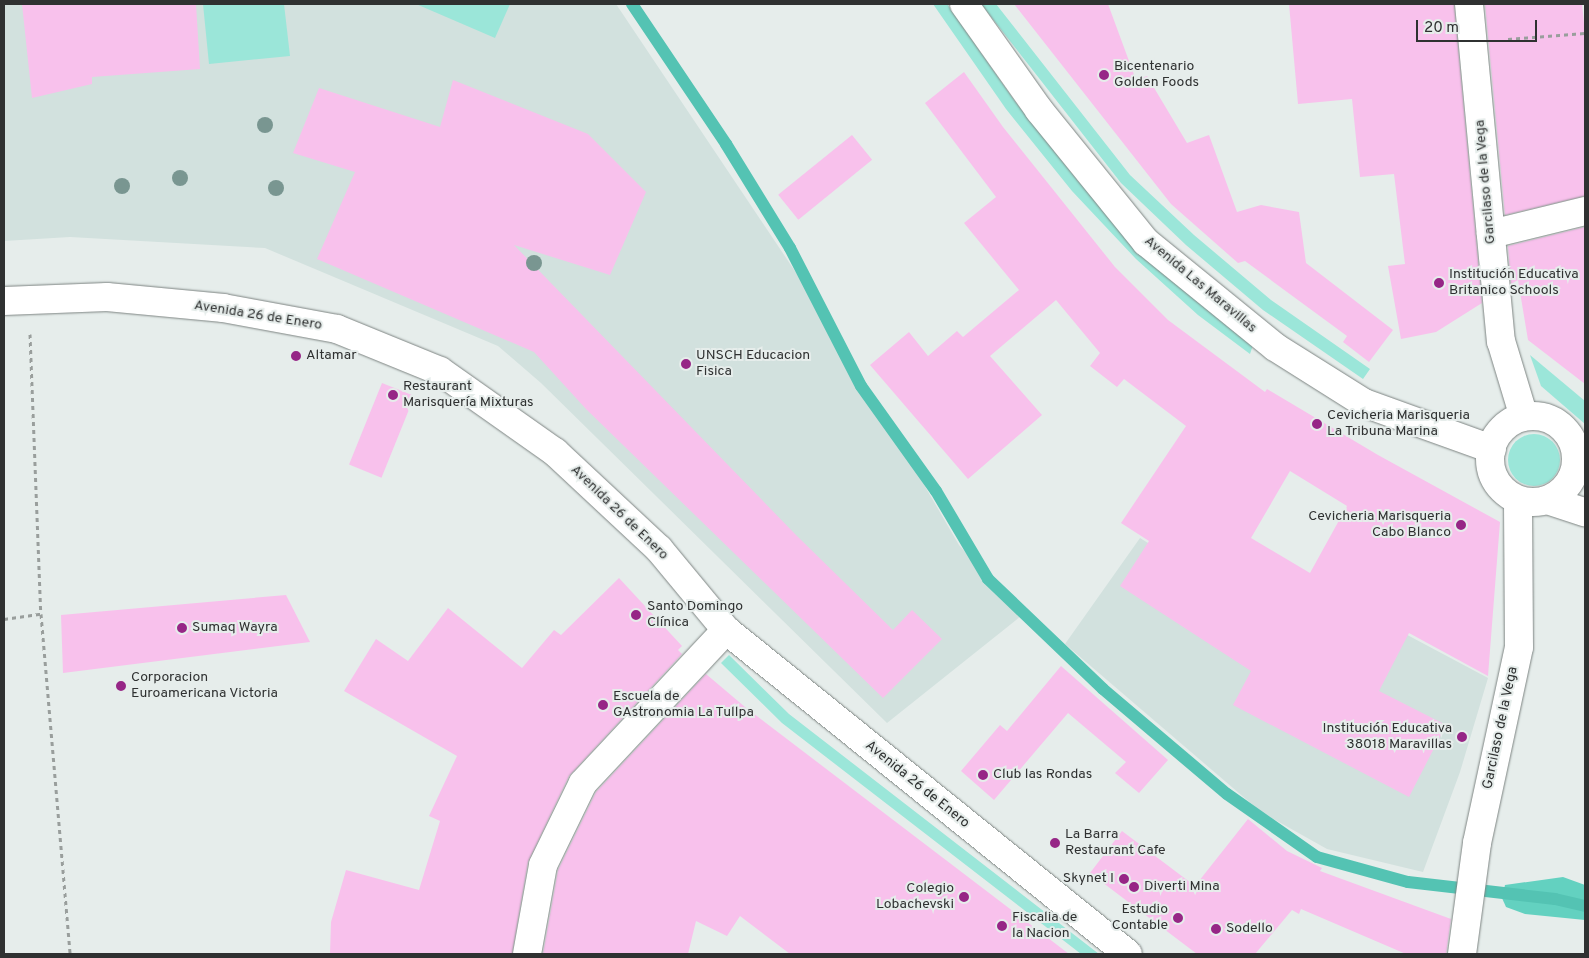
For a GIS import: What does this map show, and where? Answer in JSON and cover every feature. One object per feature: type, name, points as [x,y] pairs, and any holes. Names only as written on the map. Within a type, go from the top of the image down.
[{"type":"street","name":"Avenida Las Maravillas","points":[[964,4],[1039,110],[1146,242],[1275,347],[1364,403],[1492,449]]},
{"type":"street","name":"Garcilaso de la Vega","points":[[1469,4],[1501,341],[1524,417]]},
{"type":"street","points":[[1491,234],[1585,211]]},
{"type":"street","name":"Avenida 26 de Enero","points":[[16,301],[107,297],[222,308],[337,329],[440,371],[555,452],[659,549],[726,630],[1128,954]]},
{"type":"street","points":[[1547,500],[1560,493],[1570,482],[1580,453],[1564,429],[1552,421],[1524,417],[1503,429],[1492,449],[1492,474],[1503,489],[1518,500],[1547,500],[1585,512]]},
{"type":"street","name":"Garcilaso de la Vega","points":[[1462,954],[1477,843],[1519,647],[1518,500]]},
{"type":"street","points":[[527,954],[542,865],[583,784],[726,630]]},
{"type":"path","points":[[1473,44],[1585,33]]},
{"type":"path","points":[[16,301],[70,954]]},
{"type":"path","points":[[4,619],[41,614]]},
{"type":"shaded area","name":"UNSCH Educacion Fisica","points":[[4,4],[616,4],[833,328],[959,545],[1021,616],[887,723],[541,383],[498,346],[265,248],[70,237],[4,241]]},
{"type":"shaded area","points":[[1140,538],[1266,617],[1291,573],[1488,678],[1460,772],[1423,872],[1327,849],[1261,812],[1065,644]]},
{"type":"green space","points":[[203,4],[284,4],[290,56],[209,64]]},
{"type":"green space","points":[[416,4],[510,4],[495,38]]},
{"type":"green space","points":[[933,4],[947,4],[1014,100],[1078,181],[1142,248],[1254,342],[1250,354],[1198,315],[1136,259],[1072,191],[1006,109]]},
{"type":"green space","points":[[981,4],[996,4],[1130,175],[1194,235],[1271,300],[1370,369],[1363,379],[1263,310],[1186,245],[1121,183]]},
{"type":"green space","points":[[1530,355],[1585,401],[1585,424],[1541,386]]},
{"type":"green space","points":[[1529,434],[1539,434],[1553,441],[1560,455],[1560,465],[1553,479],[1539,486],[1529,486],[1519,482],[1512,475],[1508,465],[1508,455],[1512,445],[1519,438]]},
{"type":"green space","points":[[729,655],[789,714],[1099,954],[1081,954],[782,723],[721,663]]},
{"type":"green space","points":[[1563,877],[1585,885],[1585,920],[1525,914],[1506,907],[1502,898],[1505,885]]},
{"type":"building","points":[[22,4],[196,4],[200,69],[92,77],[92,84],[32,98]]},
{"type":"building","points":[[1014,4],[1108,4],[1136,80],[1147,76],[1187,143],[1209,135],[1237,212],[1261,205],[1299,212],[1306,263],[1393,330],[1369,362],[1343,342],[1347,336],[1245,261],[1238,263],[1171,204]]},
{"type":"building","points":[[1289,4],[1454,4],[1482,303],[1436,332],[1401,339],[1388,266],[1405,264],[1394,174],[1360,177],[1352,99],[1298,104]]},
{"type":"building","points":[[1485,4],[1582,4],[1585,33],[1585,196],[1505,215]]},
{"type":"building","points":[[964,72],[1003,127],[1115,267],[1168,320],[1265,392],[1267,389],[1378,455],[1500,522],[1488,676],[1409,633],[1379,691],[1446,725],[1409,797],[1233,705],[1251,671],[1120,586],[1149,541],[1121,523],[1186,426],[1124,379],[1117,387],[1090,366],[1100,353],[1056,300],[990,356],[1042,415],[968,479],[870,365],[909,332],[928,356],[957,331],[963,337],[1019,290],[964,223],[996,197],[925,103]],"holes":[[[1290,471],[1347,506],[1310,573],[1251,538]]]},
{"type":"building","points":[[453,80],[588,134],[646,192],[610,275],[514,245],[796,535],[893,630],[912,610],[942,639],[883,698],[586,409],[534,352],[317,259],[355,172],[293,153],[319,88],[440,127]]},
{"type":"building","points":[[852,135],[872,160],[798,220],[778,195]]},
{"type":"building","points":[[1585,227],[1585,384],[1528,340],[1518,280],[1511,284],[1508,246]]},
{"type":"building","points":[[382,383],[414,396],[381,478],[349,465]]},
{"type":"building","points":[[619,578],[682,646],[678,650],[682,654],[569,776],[528,862],[512,954],[330,954],[331,922],[346,870],[419,890],[440,821],[429,816],[457,756],[344,691],[376,639],[408,661],[448,608],[522,668],[554,630],[561,635]]},
{"type":"building","name":"Sumaq Wayra","points":[[286,595],[310,642],[63,673],[61,615]]},
{"type":"building","points":[[1061,666],[1168,760],[1139,793],[1115,773],[1126,762],[1068,713],[994,800],[961,771],[1000,725],[1007,731]]},
{"type":"building","points":[[706,674],[745,707],[1069,954],[790,954],[740,916],[727,936],[696,921],[688,954],[543,954],[558,870],[596,792]]},
{"type":"building","points":[[1248,819],[1287,851],[1322,868],[1320,871],[1451,919],[1446,954],[1406,954],[1301,909],[1299,914],[1292,910],[1255,954],[1197,954],[1090,873],[1122,831],[1195,886]]},
{"type":"waterway","points":[[632,4],[726,144],[790,248],[861,386],[936,491],[988,579],[1103,689],[1227,794],[1317,857],[1408,882],[1555,899],[1585,906]]},
{"type":"place","name":"Bicentenario Golden Foods","points":[[1104,75]]},
{"type":"place","name":"Institución Educativa Britanico Schools","points":[[1439,283]]},
{"type":"place","name":"Altamar","points":[[296,356]]},
{"type":"place","name":"UNSCH Educacion Fisica","points":[[686,364]]},
{"type":"place","name":"Restaurant Marisquería Mixturas","points":[[393,395]]},
{"type":"place","name":"Cevicheria Marisqueria La Tribuna Marina","points":[[1317,424]]},
{"type":"place","name":"Cevicheria Marisqueria Cabo Blanco","points":[[1461,525]]},
{"type":"place","name":"Santo Domingo Clínica","points":[[636,615]]},
{"type":"place","name":"Sumaq Wayra","points":[[182,628]]},
{"type":"place","name":"Corporacion Euroamericana Victoria","points":[[121,686]]},
{"type":"place","name":"Escuela de GAstronomia La Tullpa","points":[[603,705]]},
{"type":"place","name":"Institución Educativa 38018 Maravillas","points":[[1462,737]]},
{"type":"place","name":"Club las Rondas","points":[[983,775]]},
{"type":"place","name":"La Barra Restaurant Cafe","points":[[1055,843]]},
{"type":"place","name":"Skynet I","points":[[1124,879]]},
{"type":"place","name":"Diverti Mina","points":[[1134,887]]},
{"type":"place","name":"Colegio Lobachevski","points":[[964,897]]},
{"type":"place","name":"Estudio Contable","points":[[1178,918]]},
{"type":"place","name":"Fiscalia de la Nacion","points":[[1002,926]]},
{"type":"place","name":"Sodello","points":[[1216,929]]}]
